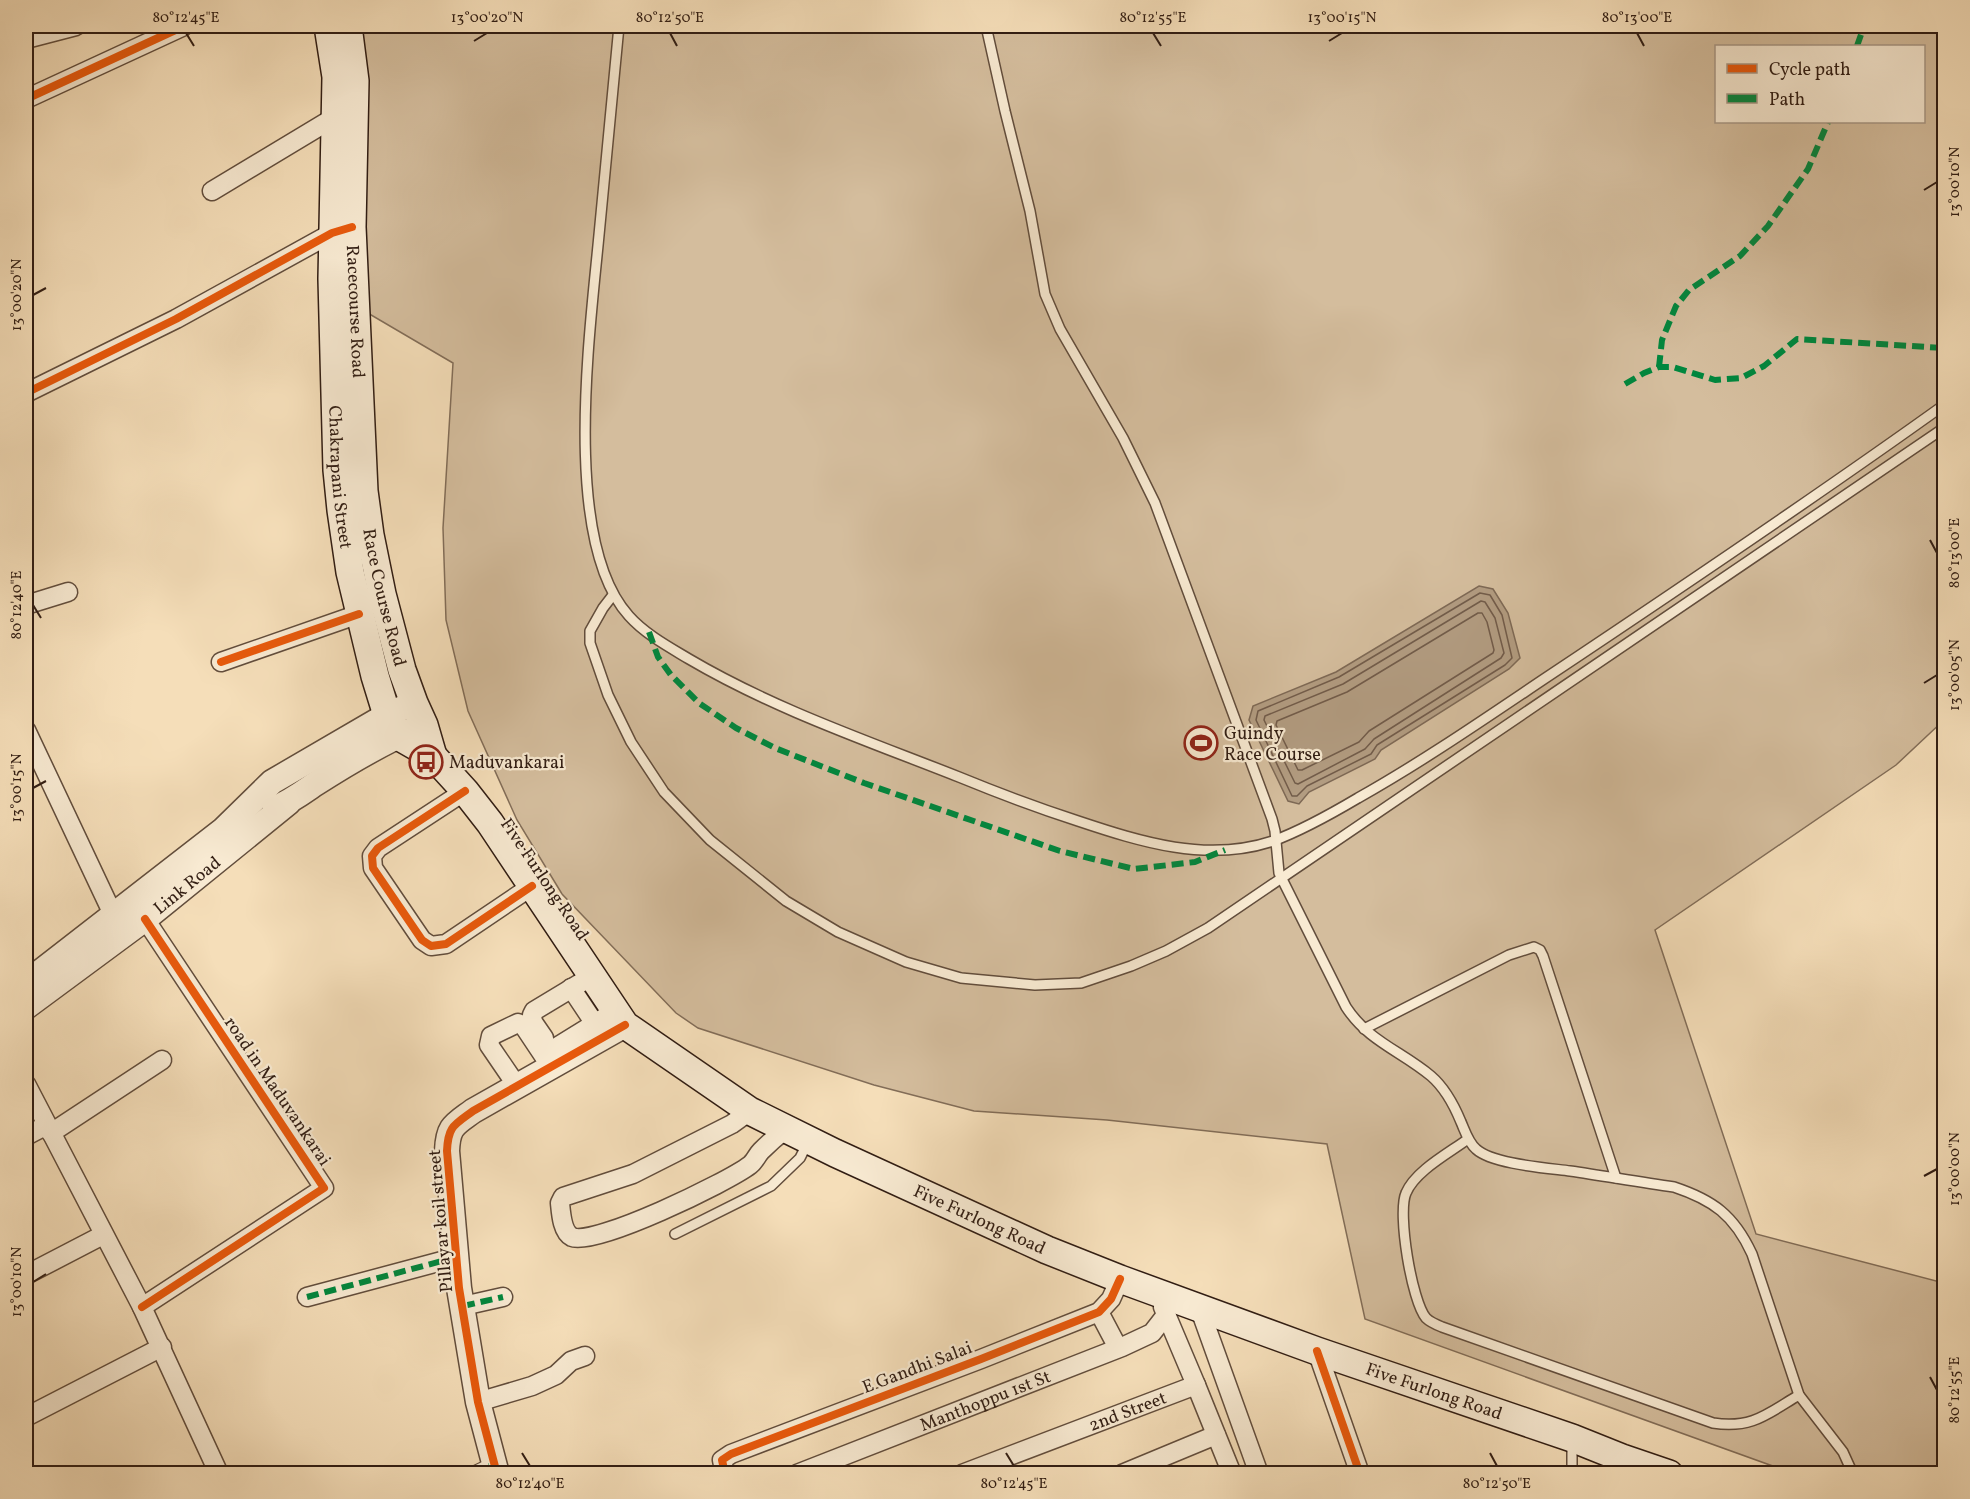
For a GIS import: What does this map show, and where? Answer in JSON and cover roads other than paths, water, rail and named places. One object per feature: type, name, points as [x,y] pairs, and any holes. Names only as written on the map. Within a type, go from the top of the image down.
[{"type":"main road","name":"Racecourse Road","points":[[328,26],[336,77],[335,117],[342,230],[364,491]]},
{"type":"main road","name":"Racecourse Road","points":[[342,230],[355,81],[348,26]]},
{"type":"main road","name":"Chakrapani Street","points":[[342,230],[337,470],[342,520],[359,614],[375,676],[393,726]]},
{"type":"main road","name":"Race Course Road","points":[[364,491],[382,594],[402,670],[419,714]]},
{"type":"main road","name":"Five Furlong Road","points":[[419,714],[433,756]]},
{"type":"main road","name":"Five Furlong Road","points":[[393,726],[433,756],[490,823],[532,886],[581,982],[611,1020],[750,1111],[797,1135],[1047,1250],[1120,1279],[1161,1303],[1199,1307],[1317,1351],[1669,1473]]},
{"type":"street","points":[[26,39],[76,26]]},
{"type":"street","points":[[26,99],[184,26]]},
{"type":"street","points":[[212,190],[335,117]]},
{"type":"street","points":[[26,393],[176,319],[342,230]]},
{"type":"street","points":[[26,604],[68,592]]},
{"type":"street","points":[[221,662],[359,614]]},
{"type":"street","points":[[26,983],[223,830],[272,782],[419,714]]},
{"type":"street","points":[[223,830],[288,803],[393,726]]},
{"type":"street","points":[[26,730],[109,906]]},
{"type":"street","name":"Link Road","points":[[26,970],[272,782]]},
{"type":"street","points":[[465,791],[378,848],[372,856],[373,868],[422,940],[431,946],[446,944],[532,886]]},
{"type":"street","name":"Link Road","points":[[26,1007],[145,919],[288,803]]},
{"type":"street","name":"road in Maduvankarai","points":[[142,1307],[324,1188],[145,919]]},
{"type":"street","points":[[554,1060],[533,1022],[532,1015],[534,1011],[581,982]]},
{"type":"street","name":"Pillayar koil street","points":[[488,1470],[459,1287],[447,1151],[448,1135],[454,1124],[517,1086],[611,1020]]},
{"type":"street","points":[[517,1086],[489,1045],[491,1036],[518,1023],[523,1025],[554,1060]]},
{"type":"street","points":[[26,1136],[49,1129],[162,1060]]},
{"type":"street","points":[[26,1084],[162,1347],[219,1473]]},
{"type":"street","points":[[750,1111],[732,1124],[633,1174],[563,1197],[560,1203],[567,1232],[570,1236],[582,1239],[604,1233],[715,1187],[752,1164],[759,1153],[797,1135]]},
{"type":"street","points":[[26,1275],[103,1235]]},
{"type":"street","points":[[307,1297],[457,1257]]},
{"type":"street","points":[[1118,1348],[1099,1312],[1110,1299],[1120,1279]]},
{"type":"street","points":[[463,1306],[503,1297]]},
{"type":"street","points":[[1161,1303],[1232,1473]]},
{"type":"street","name":"Manthoppu 1st St","points":[[796,1473],[1152,1333],[1161,1303]]},
{"type":"street","points":[[1199,1307],[1259,1473]]},
{"type":"street","name":"E Gandhi Salai","points":[[725,1473],[722,1460],[731,1454],[1099,1312]]},
{"type":"street","points":[[26,1418],[162,1347]]},
{"type":"street","points":[[1317,1351],[1360,1473]]},
{"type":"street","points":[[478,1402],[532,1386],[556,1376],[571,1361],[585,1356]]},
{"type":"street","name":"2nd Street","points":[[962,1473],[1196,1385]]},
{"type":"street","points":[[1122,1473],[1216,1435]]},
{"type":"lane","points":[[619,26],[588,350],[585,444],[589,511],[601,561],[614,595],[631,619],[671,648],[730,683],[1018,801],[1132,838],[1179,849],[1225,850],[1253,847],[1276,840],[1325,817],[1389,781],[1518,697],[1853,471],[1944,405]]},
{"type":"lane","points":[[986,26],[1030,211],[1045,294],[1060,329],[1123,438],[1155,502],[1272,819],[1276,840],[1276,863],[1281,878],[1346,1007],[1355,1021],[1364,1029],[1438,1083],[1455,1107],[1468,1139],[1477,1150],[1500,1160],[1674,1187],[1697,1194],[1718,1207],[1746,1240],[1799,1395],[1843,1452],[1852,1473]]},
{"type":"lane","points":[[614,595],[603,608],[590,631],[590,644],[608,695],[630,742],[664,792],[710,840],[786,901],[838,932],[906,962],[961,978],[1035,985],[1081,983],[1167,951],[1208,928],[1944,428]]},
{"type":"lane","points":[[1364,1029],[1509,955],[1534,947],[1540,950],[1616,1178]]},
{"type":"lane","points":[[675,1233],[771,1186],[800,1158],[797,1135]]},
{"type":"lane","points":[[1468,1139],[1418,1176],[1406,1192],[1404,1199],[1402,1210],[1406,1246],[1414,1287],[1423,1313],[1428,1320],[1442,1327],[1713,1423],[1727,1425],[1751,1422],[1799,1395]]},
{"type":"lane","points":[[1572,1438],[1572,1473]]},
{"type":"water","points":[[1479,586],[1493,589],[1508,613],[1520,658],[1509,669],[1381,750],[1375,759],[1309,792],[1299,804],[1288,801],[1249,720],[1253,706],[1336,672]]},
{"type":"place","name":"Guindy Race Course","points":[[1201,743]]},
{"type":"place","name":"Maduvankarai","points":[[426,762]]}]
